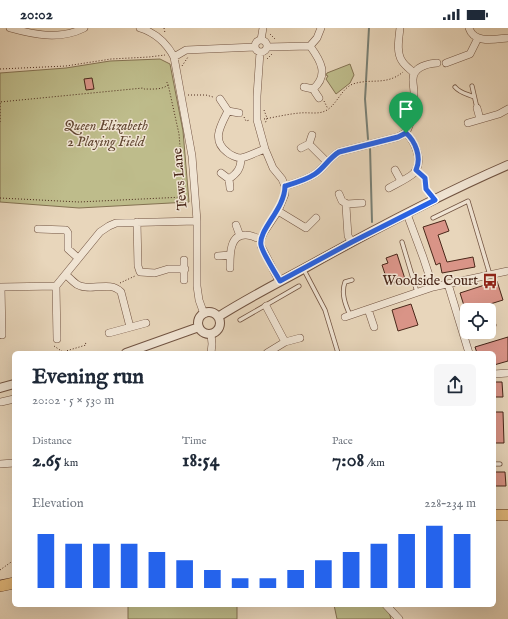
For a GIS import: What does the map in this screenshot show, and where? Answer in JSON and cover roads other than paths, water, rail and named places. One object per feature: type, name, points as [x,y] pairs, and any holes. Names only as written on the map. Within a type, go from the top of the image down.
[{"type":"highway","points":[[496,516],[508,515]]},
{"type":"highway","points":[[0,586],[12,583]]},
{"type":"street","points":[[10,28],[33,31],[43,36],[69,34],[84,28]]},
{"type":"street","name":"Tews Lane","points":[[140,28],[155,34],[166,44],[173,55],[192,156],[197,221],[197,286],[199,300],[204,314]]},
{"type":"street","points":[[255,47],[257,42],[261,40],[263,28]]},
{"type":"street","points":[[267,47],[310,46],[317,38],[321,28]]},
{"type":"street","points":[[400,28],[399,50],[402,62],[414,72]]},
{"type":"street","points":[[469,28],[472,35],[478,38],[508,38]]},
{"type":"street","points":[[446,63],[470,54],[478,38]]},
{"type":"street","points":[[261,40],[266,42],[267,47]]},
{"type":"street","points":[[310,46],[320,61],[322,68],[320,81],[313,90]]},
{"type":"street","points":[[173,55],[192,49],[255,47]]},
{"type":"street","points":[[255,47],[256,50],[260,52]]},
{"type":"street","points":[[260,52],[264,52],[267,47]]},
{"type":"street","points":[[260,52],[257,120],[265,149],[273,168],[282,179],[285,186],[285,194],[278,211],[264,232],[261,239],[261,246],[280,281]]},
{"type":"street","points":[[285,186],[315,174],[332,156],[339,152],[398,137],[406,133],[411,118],[414,92],[414,72],[420,67],[437,63]]},
{"type":"street","points":[[304,87],[313,90],[319,98]]},
{"type":"street","points":[[220,100],[228,110],[239,113]]},
{"type":"street","points":[[477,108],[480,120]]},
{"type":"street","points":[[468,123],[499,114],[508,109]]},
{"type":"street","points":[[228,110],[219,128],[217,138],[224,150],[229,154],[241,158],[265,149]]},
{"type":"street","points":[[389,188],[413,174],[416,170],[418,159],[416,149],[412,139],[406,133]]},
{"type":"street","points":[[301,148],[309,144],[312,135]]},
{"type":"street","points":[[309,144],[327,162]]},
{"type":"street","points":[[229,180],[241,165],[241,158]]},
{"type":"street","points":[[218,318],[280,281],[352,242],[473,180],[508,165]]},
{"type":"street","points":[[395,170],[401,181]]},
{"type":"street","points":[[221,173],[229,180],[230,188]]},
{"type":"street","points":[[339,194],[342,201],[347,204],[362,203]]},
{"type":"street","points":[[347,204],[348,236],[352,242]]},
{"type":"street","points":[[278,211],[307,232],[316,218]]},
{"type":"street","points":[[407,214],[433,287]]},
{"type":"street","points":[[56,342],[56,286],[104,228],[116,223],[197,221]]},
{"type":"street","points":[[137,222],[138,266],[140,272],[155,273],[168,269],[185,269]]},
{"type":"street","points":[[236,225],[240,236]]},
{"type":"street","points":[[38,228],[66,230],[68,233],[68,249],[78,258]]},
{"type":"street","points":[[230,268],[230,255],[234,240],[240,236],[246,235],[261,239]]},
{"type":"street","points":[[218,256],[230,255]]},
{"type":"street","points":[[184,260],[184,280]]},
{"type":"street","points":[[347,316],[433,287],[508,271]]},
{"type":"street","points":[[66,275],[78,285],[115,287],[121,292],[130,328]]},
{"type":"street","points":[[448,284],[460,323]]},
{"type":"street","points":[[2,334],[1,287],[56,286]]},
{"type":"street","points":[[266,306],[285,342]]},
{"type":"street","points":[[368,309],[374,327]]},
{"type":"street","points":[[212,313],[220,321],[218,329],[211,334],[203,332],[199,327],[199,318],[204,314],[212,313]]},
{"type":"street","points":[[108,333],[146,323]]},
{"type":"street","points":[[132,351],[199,327]]},
{"type":"street","points":[[211,334],[211,351]]},
{"type":"street","points":[[270,351],[285,342],[300,338]]},
{"type":"street","points":[[465,339],[468,351]]},
{"type":"street","points":[[496,374],[508,374]]},
{"type":"street","points":[[0,388],[12,385]]},
{"type":"street","points":[[1,402],[12,399]]},
{"type":"street","points":[[0,464],[12,463]]},
{"type":"street","points":[[388,607],[399,619]]},
{"type":"lane","points":[[472,86],[477,108]]},
{"type":"lane","points":[[455,87],[462,93],[474,97]]},
{"type":"lane","points":[[433,218],[468,201],[490,275]]},
{"type":"lane","points":[[402,242],[417,292]]},
{"type":"lane","points":[[303,269],[324,310],[337,351]]},
{"type":"lane","points":[[347,316],[343,291],[345,282],[352,280]]},
{"type":"lane","points":[[240,320],[299,286]]},
{"type":"waterway","points":[[366,81],[369,28]]},
{"type":"waterway","points":[[366,83],[365,99],[368,139]]},
{"type":"waterway","points":[[370,147],[372,222]]},
{"type":"place","name":"Woodside Court","points":[[490,281]]},
{"type":"park label","name":"Queen Elizabeth 2 Playing Field","points":[[106,134]]}]
